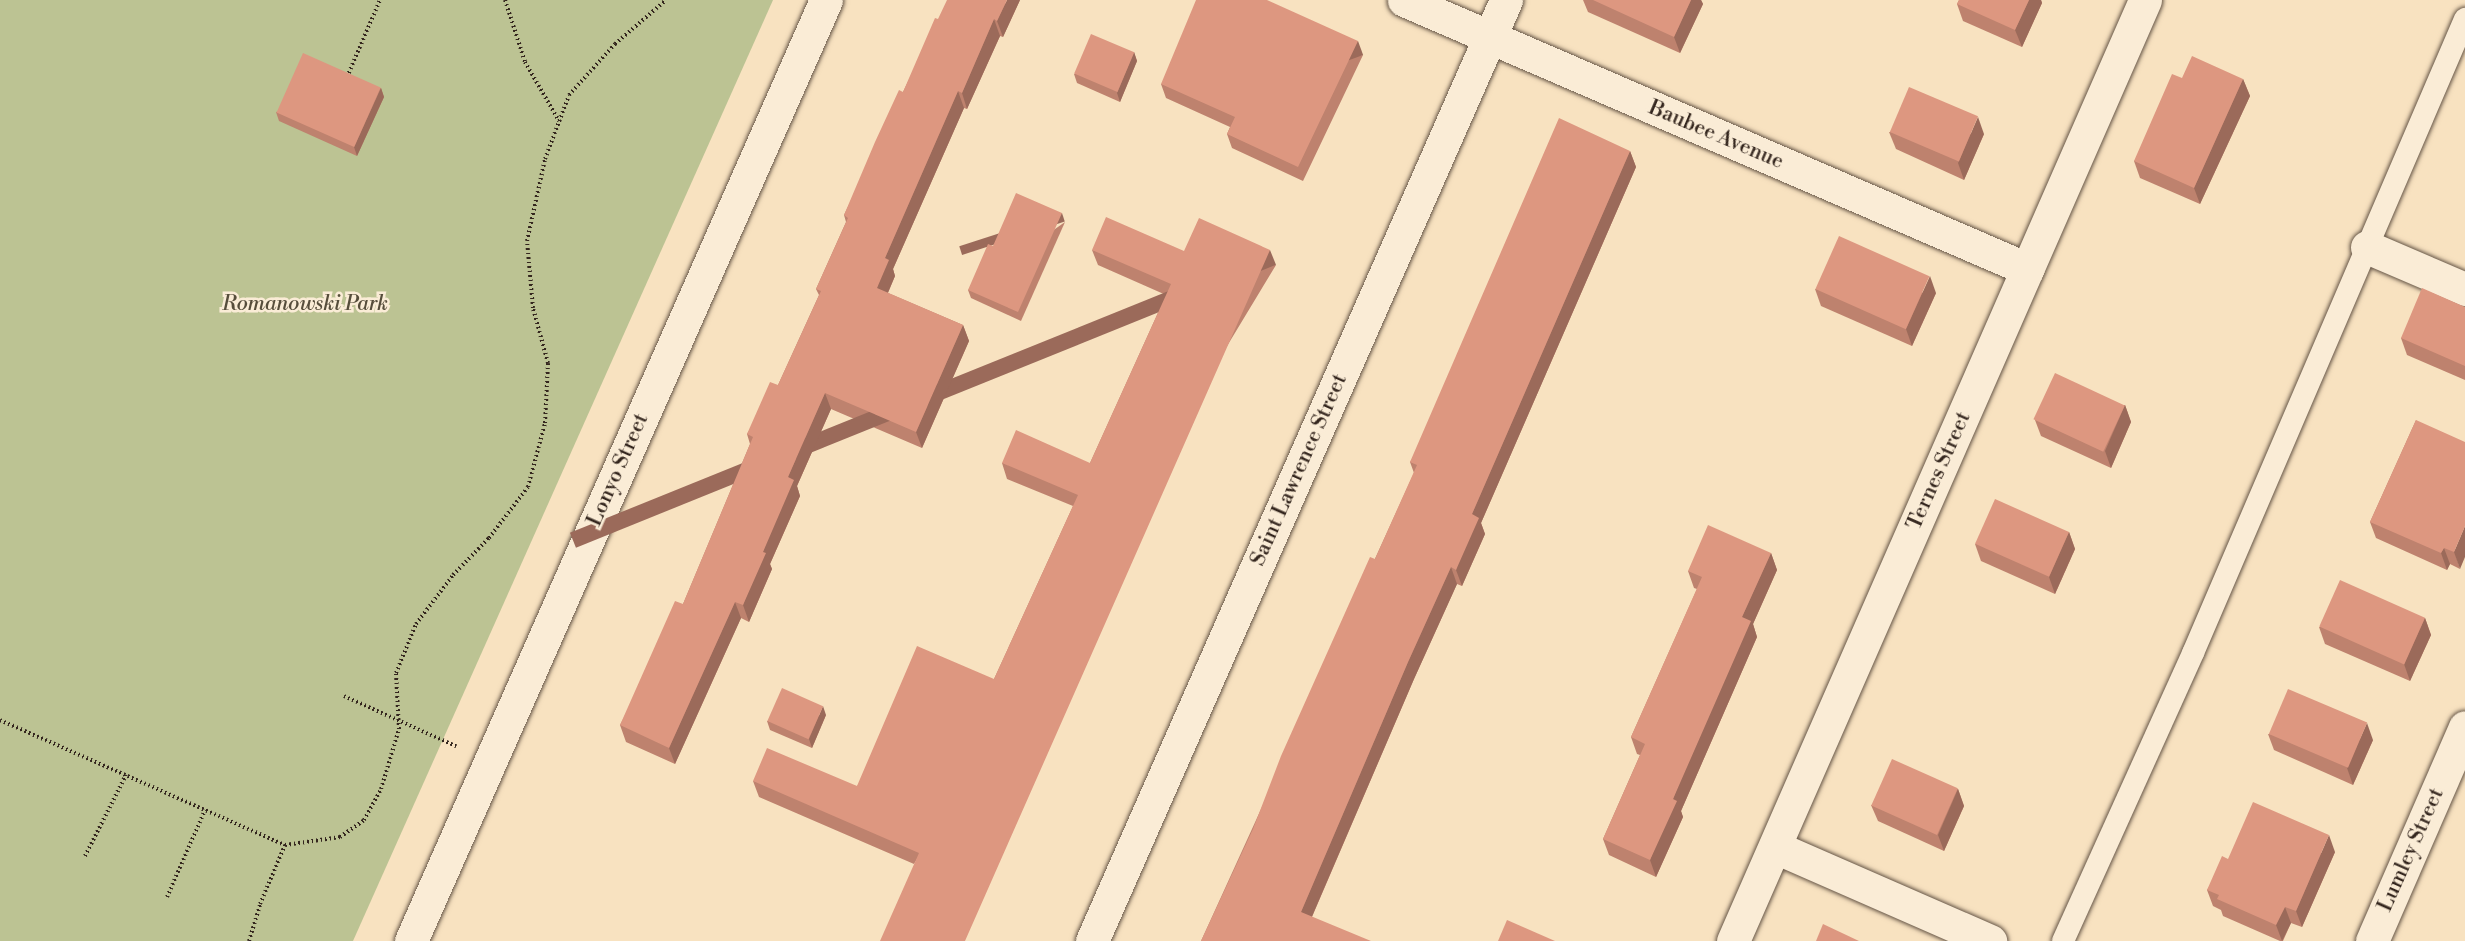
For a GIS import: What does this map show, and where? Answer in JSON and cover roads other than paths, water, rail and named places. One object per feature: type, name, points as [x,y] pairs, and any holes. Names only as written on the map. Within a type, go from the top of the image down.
[{"type":"street","name":"Lonyo Street","points":[[411,941],[826,0]]},
{"type":"street","name":"Baubee Avenue","points":[[1404,0],[2027,269]]},
{"type":"street","name":"Saint Lawrence Street","points":[[1092,941],[1506,0]]},
{"type":"street","name":"Ternes Street","points":[[1733,941],[2145,0]]},
{"type":"street","points":[[2367,247],[2465,289]]},
{"type":"street","name":"Lumley Street","points":[[2372,941],[2465,727]]},
{"type":"street","points":[[1775,847],[1990,941]]},
{"type":"lane","points":[[2063,941],[2193,653],[2465,19]]},
{"type":"park label","name":"Romanowski Park","points":[[305,304]]}]
